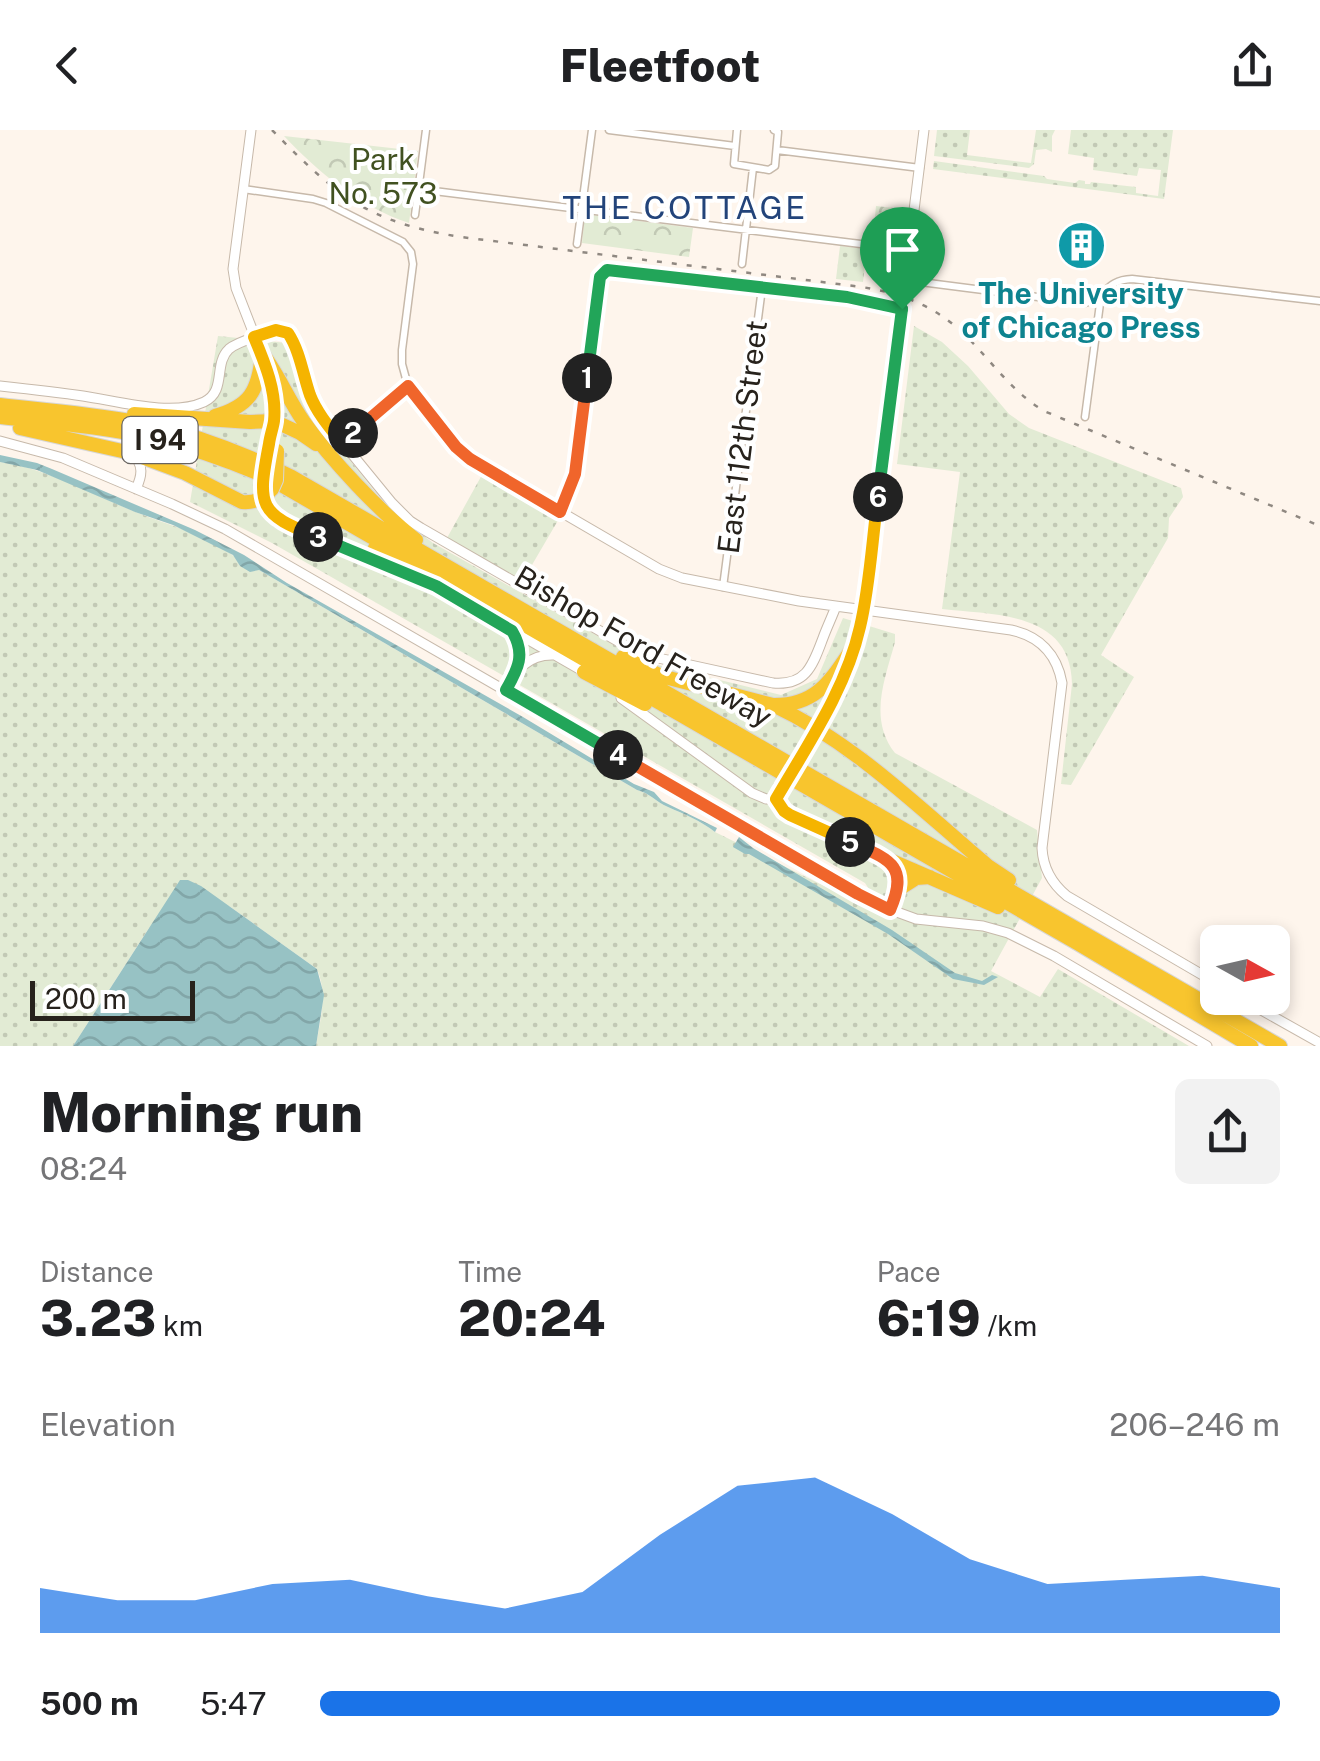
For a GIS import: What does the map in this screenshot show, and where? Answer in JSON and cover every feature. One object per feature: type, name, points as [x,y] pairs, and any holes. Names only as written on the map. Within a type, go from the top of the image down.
[{"type":"highway","points":[[202,420],[247,401],[256,388],[259,347]]},
{"type":"highway","points":[[259,347],[325,450],[393,520],[447,566]]},
{"type":"highway","name":"Bishop Ford Freeway","points":[[0,405],[159,427],[246,455],[312,488],[1280,1046]]},
{"type":"highway","points":[[65,413],[100,411],[202,420],[274,421],[325,450]]},
{"type":"highway","points":[[0,420],[130,453],[168,466],[242,502],[252,502],[276,480],[274,421]]},
{"type":"highway","name":"Bishop Ford Freeway","points":[[0,420],[93,428],[166,442],[227,460],[269,478],[1251,1046]]},
{"type":"highway","points":[[310,501],[338,524],[436,586]]},
{"type":"highway","points":[[540,619],[569,629],[661,676],[773,706],[816,730],[863,758],[1048,912]]},
{"type":"highway","points":[[773,706],[796,703],[817,693],[856,643]]},
{"type":"highway","points":[[584,672],[718,744],[748,753]]},
{"type":"highway","points":[[884,858],[1077,943]]},
{"type":"highway","points":[[899,889],[916,878],[930,877]]},
{"type":"street","points":[[251,130],[234,269],[236,288],[272,394],[274,421]]},
{"type":"street","points":[[415,214],[426,130]]},
{"type":"street","points":[[577,244],[592,130]]},
{"type":"street","points":[[609,130],[735,146]]},
{"type":"street","points":[[737,130],[734,164],[773,169],[779,134],[774,130]]},
{"type":"street","points":[[776,799],[839,688],[864,611],[924,130]]},
{"type":"street","points":[[777,150],[920,168]]},
{"type":"street","points":[[742,264],[753,168]]},
{"type":"street","points":[[418,189],[909,250]]},
{"type":"street","points":[[243,190],[320,201],[408,247],[413,264],[402,364],[408,386],[470,459],[560,512],[659,568],[688,580],[864,611],[1011,630],[1043,644],[1058,666],[1062,683],[1042,840],[1048,875],[1066,896],[1200,974]]},
{"type":"street","points":[[560,512],[575,474],[603,272],[612,268],[847,297],[902,309]]},
{"type":"street","points":[[905,280],[1088,303],[1113,283],[1132,279],[1320,301]]},
{"type":"street","name":"East 112th Street","points":[[724,587],[762,288]]},
{"type":"street","points":[[1085,417],[1101,295]]},
{"type":"street","points":[[0,386],[163,408],[198,404],[217,391],[228,350],[259,347],[281,330],[291,336],[315,406],[410,521],[640,654],[788,683],[812,665],[836,606]]},
{"type":"street","points":[[342,443],[408,386]]},
{"type":"street","points":[[0,441],[63,458],[225,529],[858,894],[916,920],[983,926],[1008,933],[1207,1046]]},
{"type":"street","points":[[130,453],[139,460],[142,476]]},
{"type":"street","points":[[136,489],[148,470],[168,466]]},
{"type":"street","points":[[266,490],[272,514],[290,526],[436,586],[584,672],[752,793],[776,799]]},
{"type":"street","points":[[512,631],[520,648],[519,668]]},
{"type":"street","points":[[506,690],[519,668],[536,656],[555,655]]},
{"type":"street","points":[[776,799],[790,815],[884,858],[896,874],[899,889],[890,910]]},
{"type":"street","points":[[1270,1015],[1320,1044]]},
{"type":"green space","points":[[937,130],[970,130],[967,155],[1031,163],[1036,130],[1055,130],[1052,152],[1036,150],[1034,164],[1029,168],[934,156]]},
{"type":"green space","points":[[1071,130],[1173,130],[1164,199],[933,169],[934,161],[1075,183],[1079,180],[1085,184],[1136,187],[1136,193],[1158,196],[1161,170],[1139,168],[1137,176],[1093,170],[1094,158],[1068,154]]},
{"type":"green space","name":"Park No. 573","points":[[284,136],[418,151],[409,223],[374,208],[341,187]]},
{"type":"green space","points":[[876,206],[903,209],[899,240],[873,237]]},
{"type":"green space","points":[[585,214],[693,228],[689,257],[582,243]]},
{"type":"green space","points":[[840,246],[867,249],[863,282],[836,279]]},
{"type":"green space","points":[[914,326],[942,342],[1009,414],[1029,428],[1181,488],[1183,497],[1169,518],[1168,538],[1101,655],[1134,677],[1071,785],[1061,784],[1072,684],[1068,660],[1059,643],[1045,630],[1007,616],[942,609],[960,472],[897,464]]},
{"type":"green space","points":[[218,336],[287,343],[323,427],[389,509],[433,543],[642,661],[781,695],[817,679],[843,618],[895,634],[880,713],[882,727],[895,753],[1037,830],[1042,878],[991,971],[1040,997],[1058,969],[1189,1046],[316,1046],[323,997],[317,969],[229,906],[149,928],[73,1046],[0,1046],[0,462],[53,476],[210,541],[233,555],[240,566],[259,570],[664,805],[887,917],[865,883],[272,543],[190,502]]},
{"type":"green space","points":[[483,473],[560,517],[522,582],[447,538]]},
{"type":"water","points":[[0,455],[52,469],[244,555],[634,784],[654,792],[662,801],[717,828],[715,832],[259,570],[250,572],[233,555],[173,525],[37,470],[0,462]]},
{"type":"water","points":[[739,837],[955,973],[982,981],[992,975],[998,977],[984,985],[953,979],[888,934],[733,847]]},
{"type":"water","points":[[180,880],[201,886],[317,969],[324,995],[316,1046],[73,1046]]},
{"type":"railway","points":[[272,130],[356,203],[429,231],[854,286],[903,297],[945,318],[1014,388],[1044,411],[1320,526]]},
{"type":"place","name":"The University of Chicago Press","points":[[1081,245]]},
{"type":"district","name":"THE COTTAGE","points":[[685,208]]},
{"type":"route","points":[[612,268],[837,296],[902,309],[860,629],[839,688],[776,799],[790,815],[884,858],[898,880],[899,889],[890,910],[506,690],[521,659],[512,631],[436,586],[278,520],[263,498],[274,421],[267,368],[254,337],[270,331],[281,330],[291,336],[315,406],[342,443],[408,386],[470,459],[560,512],[575,474],[603,272],[612,268]]}]
